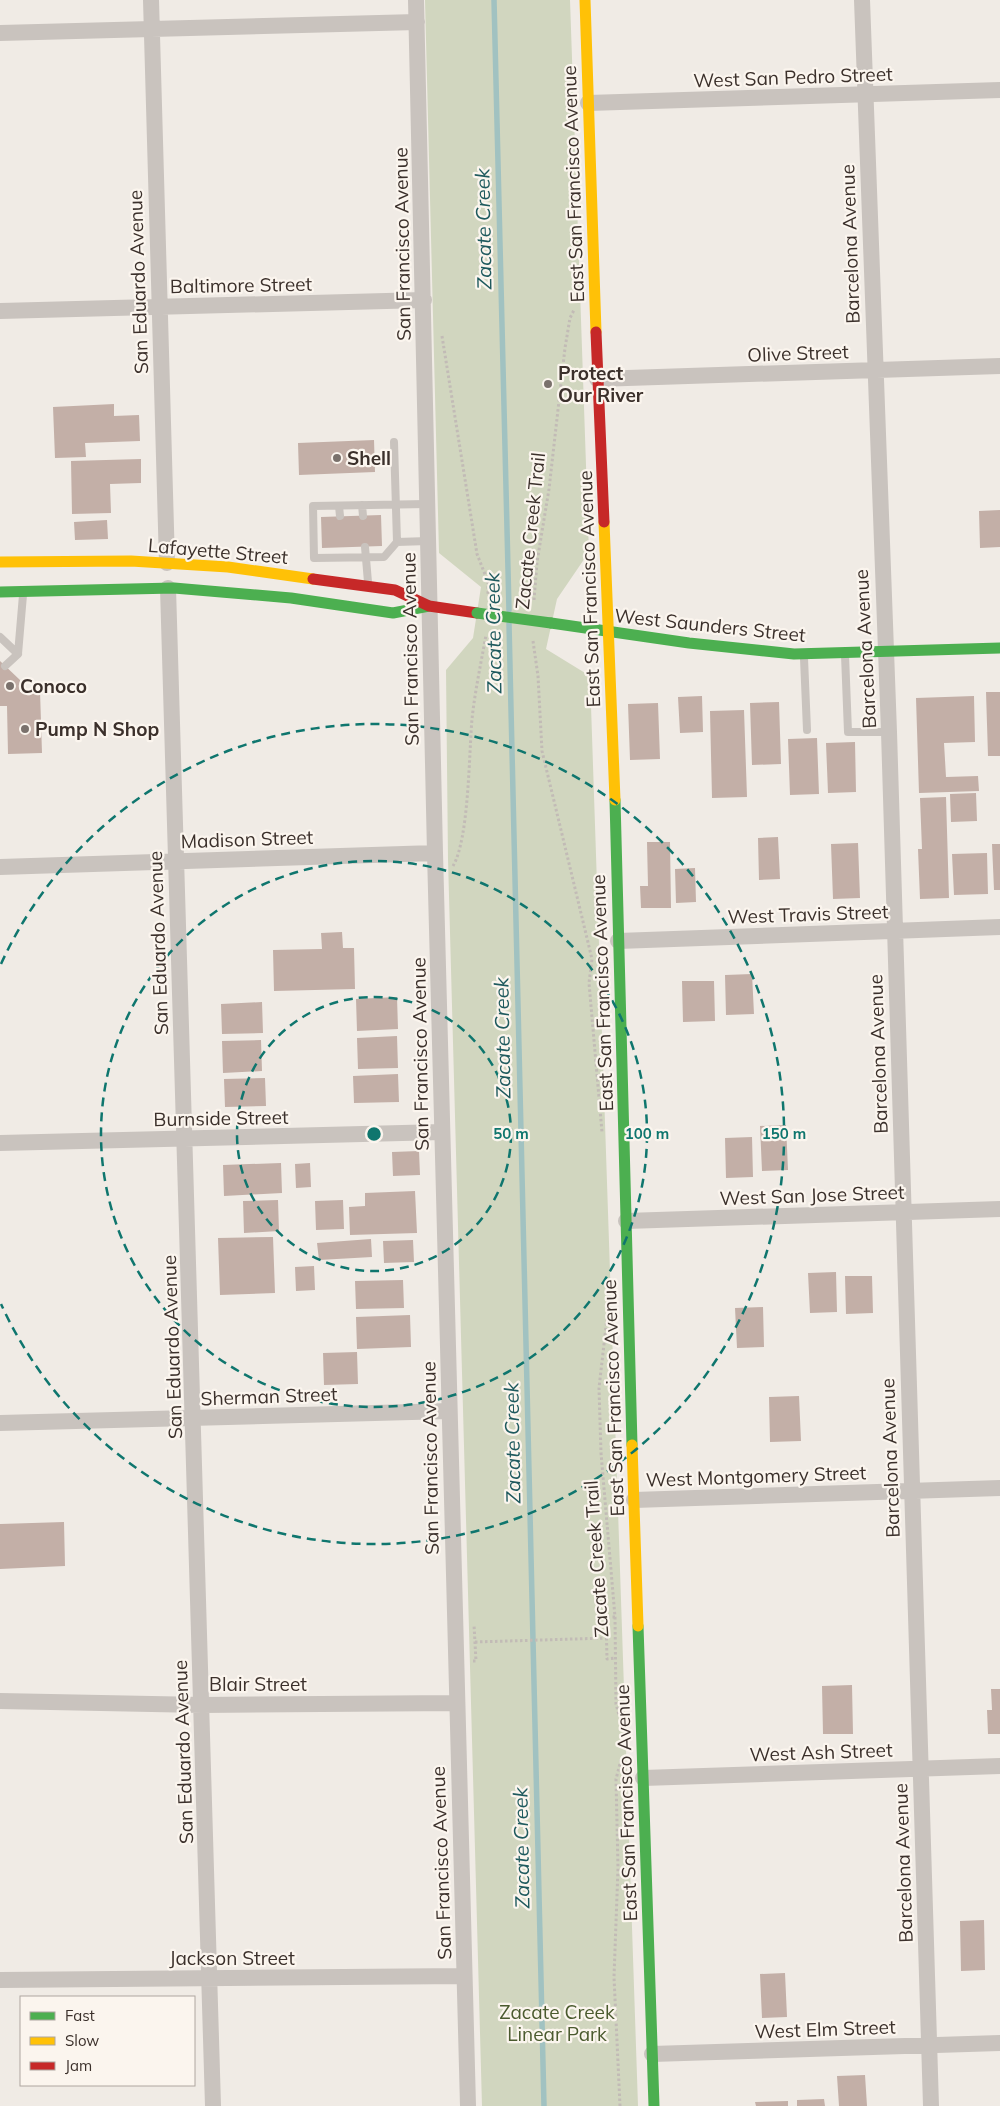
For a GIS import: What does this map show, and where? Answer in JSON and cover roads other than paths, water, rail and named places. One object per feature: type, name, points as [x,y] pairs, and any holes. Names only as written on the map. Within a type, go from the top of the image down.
[{"type":"street","name":"San Eduardo Avenue","points":[[151,0],[167,563]]},
{"type":"street","name":"San Francisco Avenue","points":[[416,0],[456,1703],[468,2106]]},
{"type":"street","name":"East San Francisco Avenue","points":[[585,0],[597,379],[610,632],[642,1778],[654,2106]]},
{"type":"street","name":"Barcelona Avenue","points":[[862,0],[874,370],[889,732],[902,1212],[931,2106]]},
{"type":"street","points":[[0,33],[417,22]]},
{"type":"street","name":"West San Pedro Street","points":[[588,103],[1000,90]]},
{"type":"street","name":"Baltimore Street","points":[[0,311],[424,300]]},
{"type":"street","name":"Olive Street","points":[[597,379],[1000,366]]},
{"type":"street","name":"Lafayette Street","points":[[0,562],[167,563],[228,567],[395,590],[429,606],[477,613]]},
{"type":"street","name":"San Eduardo Avenue","points":[[168,588],[175,861],[186,1139],[213,2106]]},
{"type":"street","name":"Lafayette Street","points":[[0,592],[168,588],[291,598],[393,613],[429,606]]},
{"type":"street","name":"West Saunders Street","points":[[477,613],[751,651],[845,653],[1000,648]]},
{"type":"street","name":"Madison Street","points":[[0,867],[435,852]]},
{"type":"street","name":"West Travis Street","points":[[618,941],[1000,927]]},
{"type":"street","name":"Burnside Street","points":[[0,1143],[442,1132]]},
{"type":"street","name":"West San Jose Street","points":[[626,1221],[1000,1209]]},
{"type":"street","name":"Sherman Street","points":[[0,1423],[449,1411]]},
{"type":"street","name":"West Montgomery Street","points":[[634,1500],[1000,1488]]},
{"type":"street","name":"Blair Street","points":[[0,1701],[202,1704],[456,1703]]},
{"type":"street","name":"West Ash Street","points":[[642,1778],[1000,1766]]},
{"type":"street","name":"Jackson Street","points":[[0,1980],[464,1976]]},
{"type":"street","name":"West Elm Street","points":[[652,2054],[1000,2043]]},
{"type":"lane","points":[[314,558],[384,557],[397,542],[394,442]]},
{"type":"lane","points":[[315,578],[313,506],[427,504]]},
{"type":"lane","points":[[362,505],[363,516]]},
{"type":"lane","points":[[339,506],[340,516]]},
{"type":"lane","points":[[397,542],[428,540]]},
{"type":"lane","points":[[365,547],[369,586]]},
{"type":"lane","points":[[341,548],[342,558]]},
{"type":"lane","points":[[5,666],[18,654],[23,591]]},
{"type":"lane","points":[[0,637],[18,654]]},
{"type":"lane","points":[[804,653],[806,730]]},
{"type":"lane","points":[[845,653],[848,732],[889,732]]},
{"type":"waterway","name":"Zacate Creek","points":[[494,0],[509,610]]},
{"type":"waterway","name":"Zacate Creek","points":[[509,624],[544,2106]]},
{"type":"place","name":"Protect Our River","points":[[548,384]]},
{"type":"place","name":"Shell","points":[[337,458]]},
{"type":"place","name":"Conoco","points":[[10,686]]},
{"type":"place","name":"Pump N Shop","points":[[25,729]]},
{"type":"park label","name":"Zacate Creek Linear Park","points":[[557,2023]]}]
